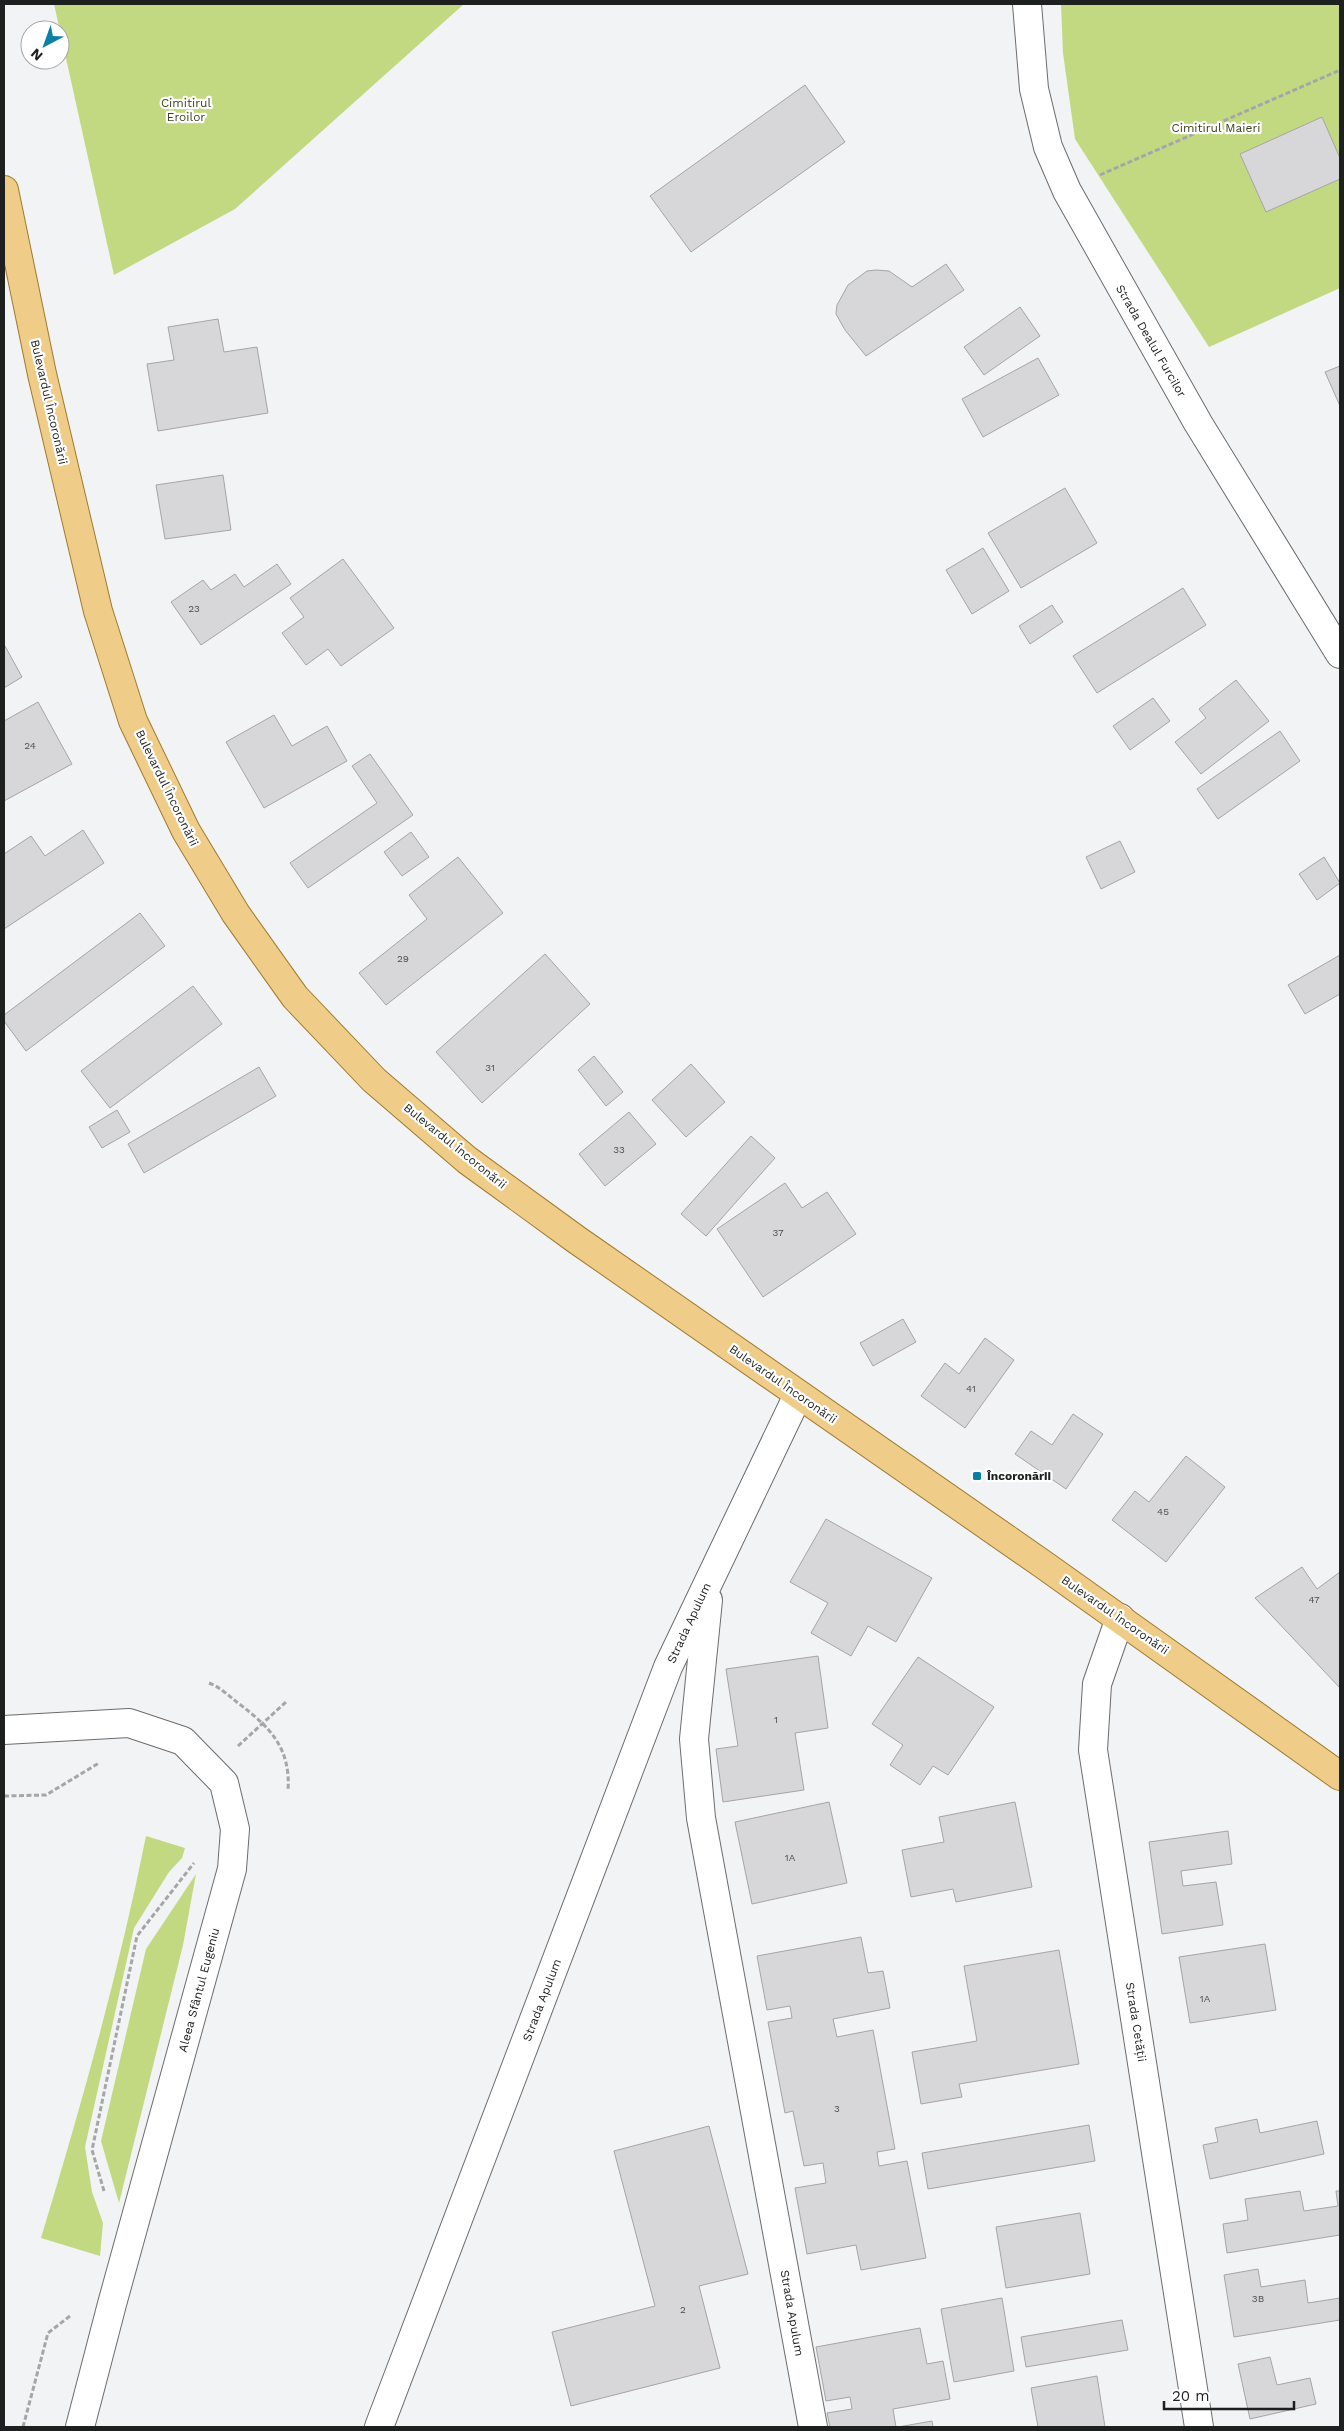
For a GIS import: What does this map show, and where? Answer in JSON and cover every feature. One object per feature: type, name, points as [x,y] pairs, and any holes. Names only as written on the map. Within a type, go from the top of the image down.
[{"type":"main road","name":"Bulevardul Încoronării","points":[[4,190],[42,374],[98,611],[133,721],[186,831],[236,914],[295,997],[374,1080],[460,1154],[577,1240],[1120,1618],[1340,1776]]},
{"type":"street","name":"Strada Dealul Furcilor","points":[[1027,4],[1034,89],[1048,147],[1067,191],[1198,423],[1340,654]]},
{"type":"street","name":"Strada Apulum","points":[[379,2427],[668,1667],[798,1395]]},
{"type":"street","name":"Strada Apulum","points":[[711,1576],[694,1739],[701,1818],[813,2427]]},
{"type":"street","name":"Strada Cetății","points":[[1120,1618],[1097,1684],[1093,1750],[1200,2427]]},
{"type":"street","name":"Aleea Sfântul Eugeniu","points":[[4,1730],[129,1723],[183,1741],[224,1783],[235,1830],[232,1869],[80,2427]]},
{"type":"path","points":[[1067,191],[1340,70]]},
{"type":"path","points":[[209,1683],[264,1723],[283,1754],[289,1774],[288,1792]]},
{"type":"path","points":[[212,1770],[286,1701]]},
{"type":"path","points":[[4,1796],[46,1795],[106,1759]]},
{"type":"path","points":[[104,2193],[92,2150],[137,1936],[197,1859]]},
{"type":"path","points":[[23,2427],[48,2333],[72,2315]]},
{"type":"green space","name":"Cimitirul Eroilor","points":[[54,4],[464,4],[235,209],[114,275],[69,70],[70,20],[58,20]]},
{"type":"green space","name":"Cimitirul Maieri","points":[[1061,4],[1340,4],[1340,288],[1209,347],[1075,139],[1063,53]]},
{"type":"green space","points":[[146,1836],[185,1848],[182,1858],[169,1872],[134,1928],[85,2147],[92,2192],[103,2223],[100,2256],[41,2238],[98,2038],[124,1938]]},
{"type":"green space","points":[[196,1874],[183,1945],[119,2203],[101,2141],[146,1949]]},
{"type":"building","points":[[805,85],[845,142],[691,252],[650,196]]},
{"type":"building","points":[[1322,117],[1340,158],[1340,179],[1266,212],[1240,154]]},
{"type":"building","points":[[946,264],[964,290],[866,356],[845,330],[836,314],[837,305],[848,285],[867,271],[876,270],[889,271],[912,287]]},
{"type":"building","points":[[1020,307],[1040,336],[984,375],[964,347]]},
{"type":"building","points":[[218,319],[224,352],[257,347],[268,413],[158,431],[147,364],[174,360],[168,327]]},
{"type":"building","points":[[1038,358],[1059,395],[983,437],[962,399]]},
{"type":"building","points":[[1340,366],[1340,406],[1325,372]]},
{"type":"building","points":[[223,475],[231,530],[165,539],[156,485]]},
{"type":"building","points":[[1065,488],[1097,543],[1021,588],[988,533]]},
{"type":"building","points":[[983,548],[1009,591],[972,614],[946,570]]},
{"type":"building","points":[[343,559],[394,628],[341,666],[328,649],[306,665],[282,633],[304,617],[290,598]]},
{"type":"building","points":[[277,564],[291,584],[201,645],[171,602],[203,580],[211,590],[235,574],[244,587]]},
{"type":"building","points":[[1183,588],[1206,625],[1097,693],[1073,656]]},
{"type":"building","points":[[1052,605],[1063,622],[1030,644],[1019,626]]},
{"type":"building","points":[[4,647],[22,677],[4,688]]},
{"type":"building","points":[[1236,680],[1269,721],[1201,774],[1175,742],[1206,718],[1199,709]]},
{"type":"building","points":[[1153,698],[1170,721],[1130,750],[1113,726]]},
{"type":"building","points":[[38,702],[72,764],[4,801],[4,721]]},
{"type":"building","points":[[274,715],[292,746],[327,726],[347,761],[264,808],[226,742]]},
{"type":"building","points":[[1280,731],[1300,761],[1218,819],[1197,789]]},
{"type":"building","points":[[370,754],[413,815],[308,888],[290,863],[377,803],[352,766]]},
{"type":"building","points":[[83,830],[104,863],[4,929],[4,854],[31,836],[45,856]]},
{"type":"building","points":[[411,832],[429,857],[402,876],[384,852]]},
{"type":"building","points":[[1120,841],[1135,872],[1101,889],[1086,857]]},
{"type":"building","points":[[458,857],[503,913],[386,1005],[359,973],[427,919],[409,895]]},
{"type":"building","points":[[1324,857],[1340,883],[1317,900],[1299,874]]},
{"type":"building","points":[[140,913],[165,946],[26,1051],[4,1021],[4,1015]]},
{"type":"building","points":[[545,954],[590,1004],[482,1103],[436,1052]]},
{"type":"building","points":[[1340,955],[1340,994],[1305,1014],[1288,985]]},
{"type":"building","points":[[193,986],[222,1024],[110,1108],[81,1071]]},
{"type":"building","points":[[594,1056],[623,1092],[606,1106],[578,1070]]},
{"type":"building","points":[[691,1064],[725,1102],[686,1137],[652,1100]]},
{"type":"building","points":[[259,1067],[276,1096],[144,1173],[128,1144]]},
{"type":"building","points":[[117,1110],[130,1132],[102,1148],[89,1127]]},
{"type":"building","points":[[629,1112],[656,1144],[605,1186],[579,1154]]},
{"type":"building","points":[[751,1136],[775,1158],[706,1236],[681,1214]]},
{"type":"building","points":[[785,1183],[802,1208],[827,1192],[856,1234],[763,1297],[717,1229]]},
{"type":"building","points":[[903,1319],[916,1342],[873,1366],[860,1343]]},
{"type":"building","points":[[985,1338],[1014,1360],[965,1428],[921,1396],[945,1363],[959,1374]]},
{"type":"building","points":[[1073,1414],[1103,1434],[1066,1489],[1015,1454],[1031,1431],[1052,1445]]},
{"type":"building","points":[[1186,1456],[1225,1487],[1166,1562],[1112,1520],[1135,1491],[1149,1502]]},
{"type":"building","points":[[826,1519],[932,1578],[896,1642],[868,1626],[851,1656],[811,1633],[828,1603],[790,1582]]},
{"type":"building","points":[[1302,1567],[1317,1589],[1340,1572],[1340,1688],[1255,1598]]},
{"type":"building","points":[[818,1656],[828,1728],[795,1733],[804,1790],[723,1802],[716,1749],[738,1746],[726,1669]]},
{"type":"building","points":[[918,1657],[994,1707],[948,1775],[933,1766],[920,1785],[890,1765],[903,1745],[872,1724]]},
{"type":"building","points":[[829,1802],[847,1883],[752,1904],[735,1822]]},
{"type":"building","points":[[1015,1802],[1032,1887],[956,1902],[953,1889],[911,1897],[902,1850],[944,1842],[939,1817]]},
{"type":"building","points":[[1228,1831],[1232,1864],[1181,1871],[1183,1886],[1216,1882],[1223,1925],[1162,1934],[1149,1842]]},
{"type":"building","points":[[861,1937],[868,1973],[883,1971],[890,2008],[833,2019],[837,2037],[873,2030],[895,2149],[877,2152],[879,2166],[907,2161],[926,2258],[861,2270],[856,2245],[807,2254],[795,2188],[826,2183],[823,2163],[804,2166],[793,2111],[785,2113],[768,2022],[792,2018],[790,2006],[767,2010],[757,1956]]},
{"type":"building","points":[[1265,1944],[1276,2010],[1190,2023],[1179,1957]]},
{"type":"building","points":[[1059,1950],[1079,2064],[959,2084],[962,2097],[921,2104],[912,2052],[977,2041],[964,1966]]},
{"type":"building","points":[[1257,2119],[1260,2133],[1317,2121],[1324,2154],[1210,2179],[1203,2145],[1218,2142],[1215,2128]]},
{"type":"building","points":[[1089,2125],[1095,2161],[928,2189],[922,2153]]},
{"type":"building","points":[[709,2126],[748,2274],[699,2286],[720,2368],[571,2406],[552,2332],[655,2306],[614,2151]]},
{"type":"building","points":[[1300,2191],[1304,2211],[1338,2206],[1336,2191],[1340,2191],[1340,2235],[1227,2253],[1223,2224],[1248,2220],[1245,2199]]},
{"type":"building","points":[[1080,2213],[1090,2274],[1006,2288],[996,2227]]},
{"type":"building","points":[[1258,2269],[1261,2287],[1305,2280],[1308,2303],[1340,2298],[1340,2320],[1234,2337],[1224,2275]]},
{"type":"building","points":[[1002,2298],[1014,2371],[954,2382],[941,2309]]},
{"type":"building","points":[[1122,2320],[1128,2350],[1026,2367],[1021,2337]]},
{"type":"building","points":[[920,2328],[927,2364],[943,2361],[950,2399],[893,2409],[896,2427],[830,2427],[827,2413],[852,2409],[850,2397],[826,2401],[816,2347]]},
{"type":"building","points":[[1270,2357],[1277,2385],[1310,2378],[1316,2404],[1250,2419],[1238,2364]]},
{"type":"building","points":[[1097,2376],[1105,2427],[1038,2427],[1031,2388]]},
{"type":"building","points":[[932,2421],[933,2427],[898,2427]]},
{"type":"place","name":"Încoronării","points":[[977,1476]]}]
